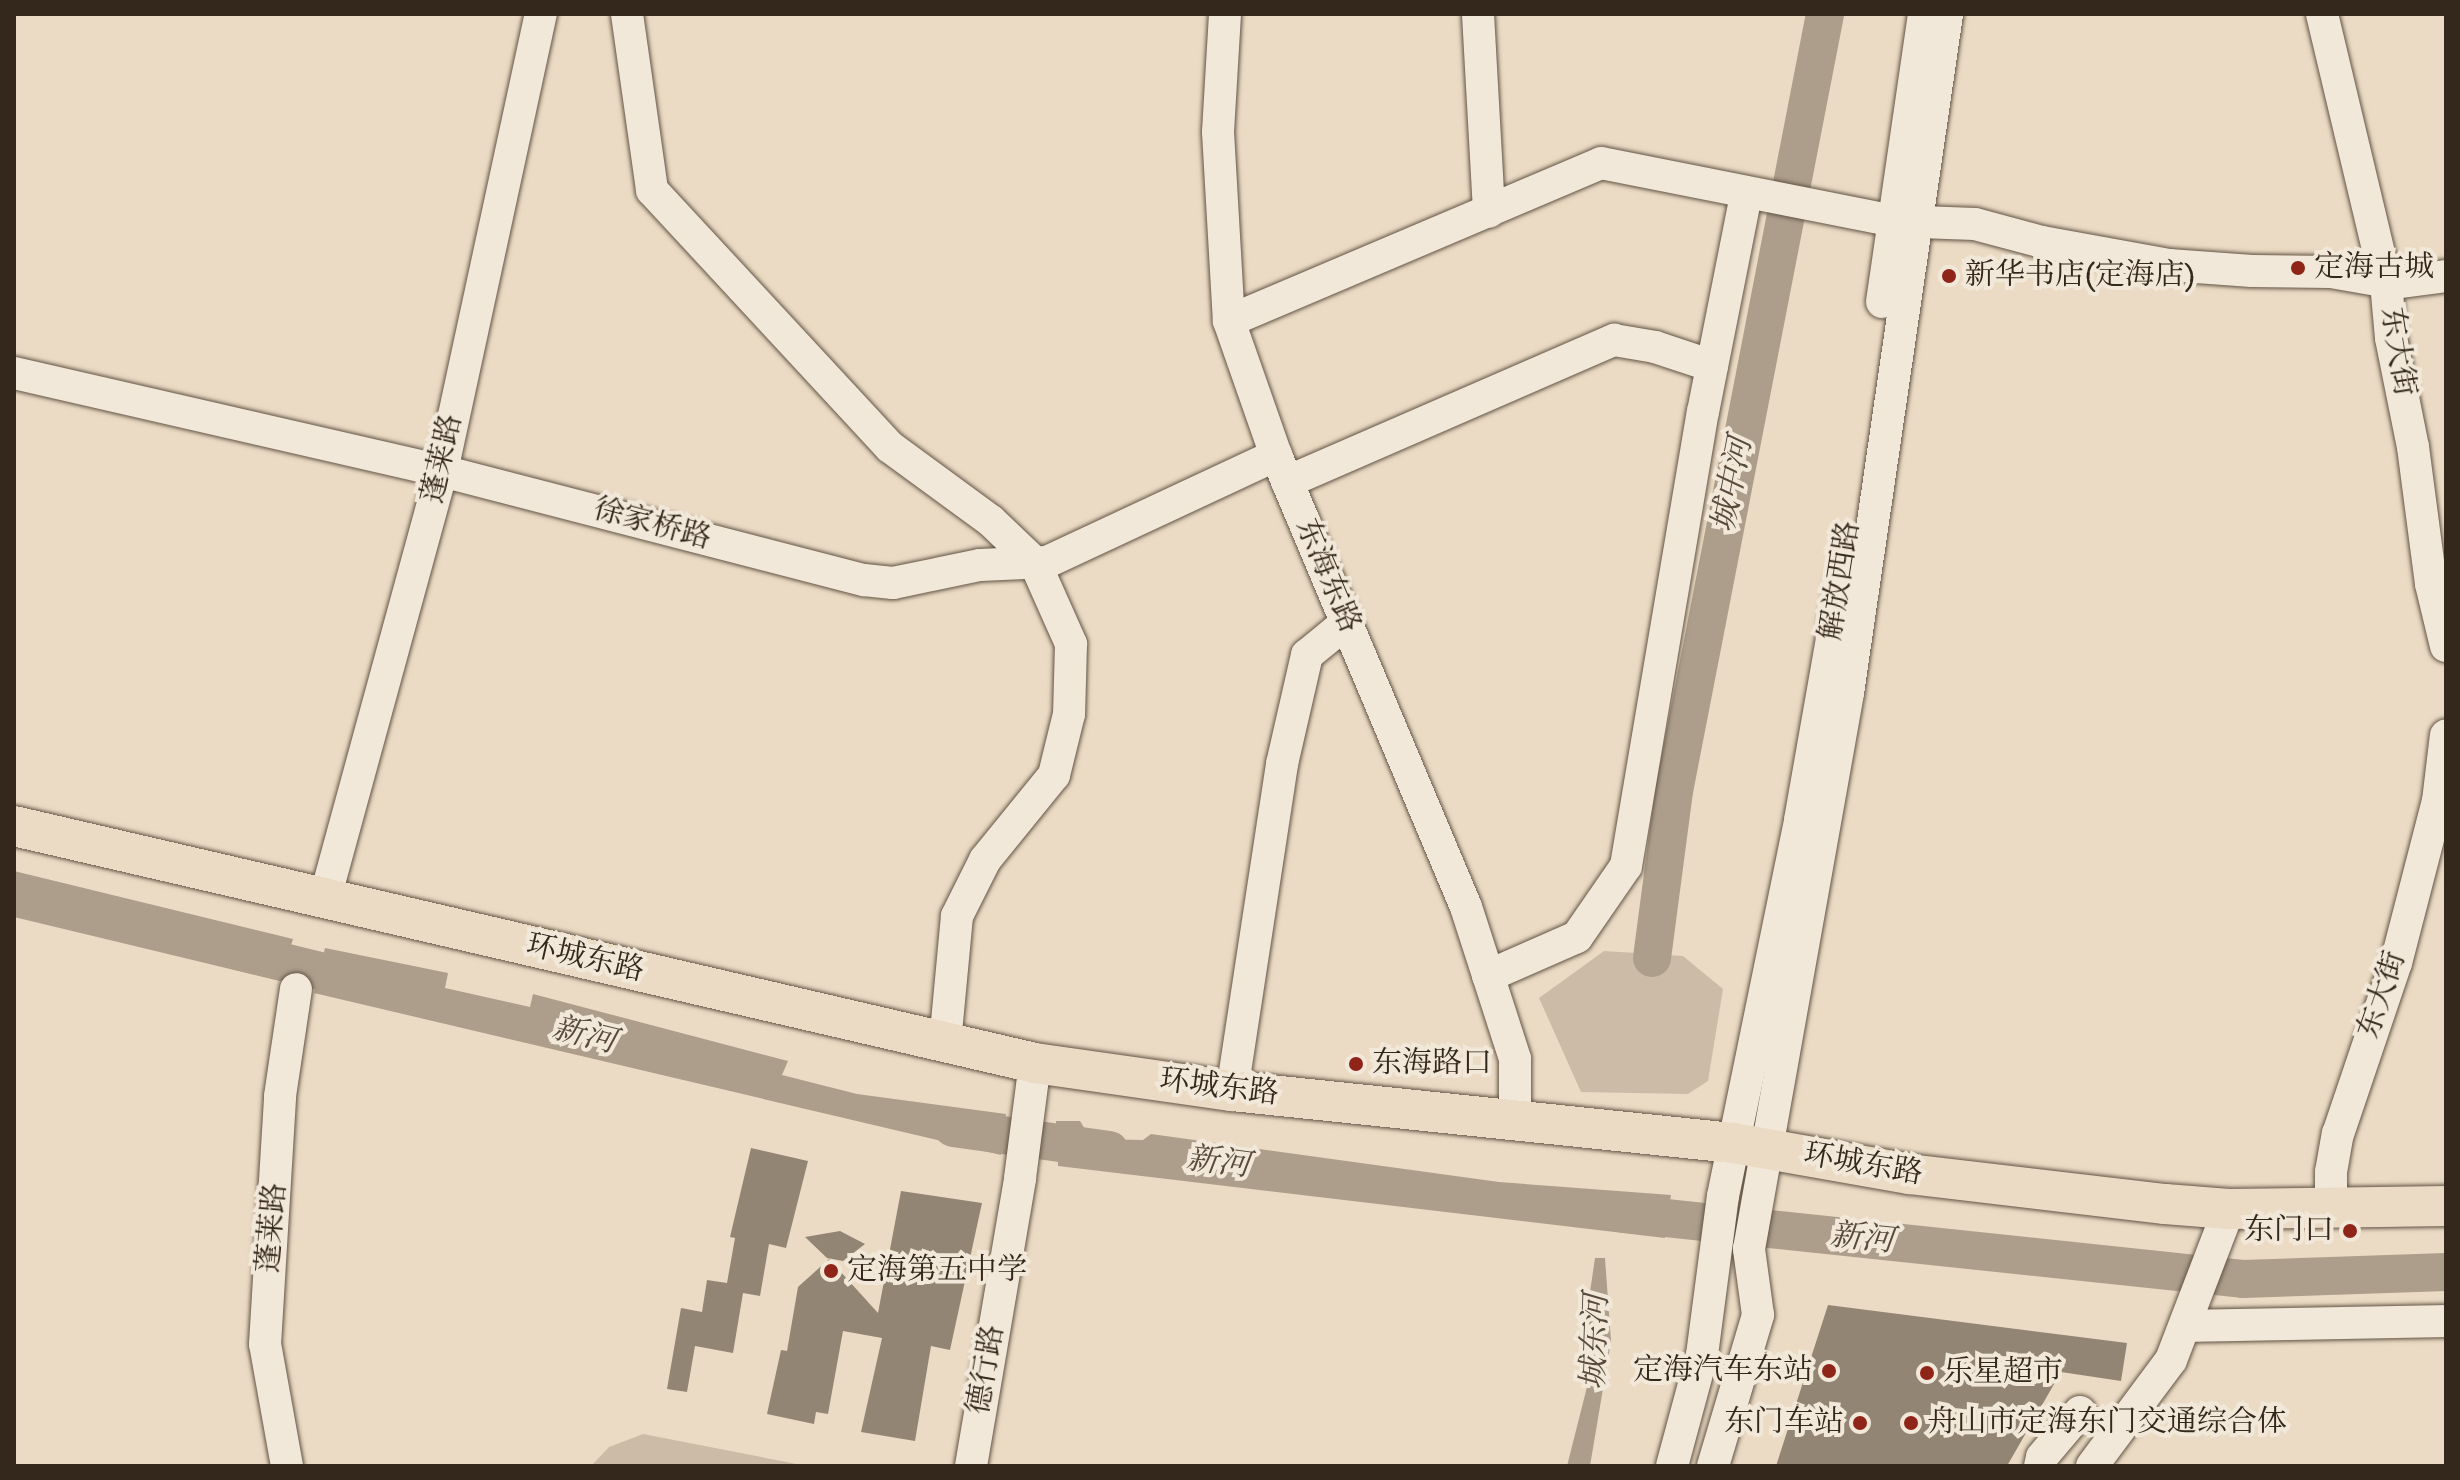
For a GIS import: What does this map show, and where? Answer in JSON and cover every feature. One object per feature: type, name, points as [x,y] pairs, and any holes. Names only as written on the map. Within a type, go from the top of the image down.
[{"type":"main road","name":"环城东路","points":[[14,826],[1035,1063],[1232,1091],[1749,1146],[1909,1174],[2229,1209],[2446,1206]]},
{"type":"street","name":"蓬莱路","points":[[325,898],[442,471],[541,14]]},
{"type":"street","points":[[627,14],[652,190],[890,447],[991,521],[1035,563],[1071,644],[1069,714],[1054,775],[985,860],[957,916],[945,1042]]},
{"type":"street","name":"东海东路","points":[[1225,14],[1218,132],[1229,321],[1282,469],[1466,907],[1515,1059],[1515,1121]]},
{"type":"street","points":[[1478,14],[1489,212]]},
{"type":"street","points":[[1672,1466],[1702,1355],[1723,1196],[1749,1146],[1848,693],[1904,221],[1924,14]]},
{"type":"street","points":[[1904,221],[1947,14]]},
{"type":"street","name":"东大街","points":[[2322,14],[2386,282],[2391,338],[2413,447],[2431,584],[2446,646]]},
{"type":"street","points":[[1229,321],[1601,163],[1816,208],[1904,221],[1975,224],[2042,242],[2169,265],[2252,271],[2331,272],[2386,282],[2446,276]]},
{"type":"street","points":[[1488,976],[1577,937],[1626,866],[1712,366],[1755,196]]},
{"type":"street","name":"徐家桥路","points":[[14,373],[442,471],[864,580],[893,583],[980,565],[1047,562],[1614,340],[1655,347],[1712,366]]},
{"type":"street","points":[[1232,1091],[1282,764],[1307,655],[1346,623]]},
{"type":"street","name":"东大街","points":[[2331,1208],[2336,1143],[2350,1092],[2396,963],[2438,801],[2446,735]]},
{"type":"street","name":"蓬莱路","points":[[287,1466],[265,1344],[278,1176],[280,1096],[296,989]]},
{"type":"street","name":"德行路","points":[[971,1466],[1020,1178],[1035,1063]]},
{"type":"street","points":[[1713,1466],[1758,1315],[1749,1249],[1756,1199],[1749,1146]]},
{"type":"street","points":[[2092,1466],[2171,1360],[2229,1209]]},
{"type":"street","points":[[1650,1466],[1713,1257]]},
{"type":"street","points":[[2186,1326],[2446,1321]]},
{"type":"street","points":[[2040,1466],[2042,1457],[2080,1412]]},
{"type":"shaded area","points":[[1604,951],[1683,956],[1723,989],[1708,1081],[1688,1094],[1581,1092],[1539,998]]},
{"type":"shaded area","points":[[643,1434],[807,1466],[591,1466],[609,1447]]},
{"type":"water","points":[[14,871],[293,939],[280,981],[14,917]]},
{"type":"water","name":"新河","points":[[325,948],[448,973],[445,988],[530,1007],[533,994],[788,1061],[782,1075],[857,1094],[1006,1114],[1001,1155],[314,993]]},
{"type":"water","name":"新河","points":[[1056,1121],[1080,1121],[1091,1139],[1143,1140],[1151,1134],[1499,1182],[1671,1195],[1665,1238],[1058,1166]]},
{"type":"water","name":"城东河","points":[[1595,1258],[1605,1258],[1611,1341],[1590,1466],[1567,1466],[1590,1375],[1585,1326]]},
{"type":"building","points":[[751,1148],[808,1161],[786,1248],[769,1244],[760,1296],[743,1293],[733,1353],[695,1346],[687,1392],[667,1389],[681,1308],[702,1312],[707,1280],[727,1283],[735,1238],[730,1237]]},
{"type":"building","points":[[901,1191],[982,1203],[950,1350],[931,1346],[915,1441],[861,1432],[882,1338],[843,1331],[828,1414],[816,1412],[814,1424],[767,1414],[781,1350],[787,1351],[798,1287],[829,1259],[878,1313]]},
{"type":"building","points":[[840,1231],[865,1244],[843,1261],[827,1258],[805,1237]]},
{"type":"building","name":"舟山市定海东门交通综合体","points":[[1828,1305],[2127,1343],[2121,1381],[2061,1372],[2007,1466],[1776,1466]]},
{"type":"waterway","name":"城中河","points":[[1652,958],[1674,791],[1825,14]]},
{"type":"waterway","name":"新河","points":[[234,950],[369,983]]},
{"type":"waterway","name":"新河","points":[[953,1128],[1109,1150]]},
{"type":"waterway","name":"新河","points":[[1619,1213],[2243,1279],[2446,1272]]},
{"type":"place","name":"定海古城","points":[[2298,268]]},
{"type":"place","name":"新华书店(定海店)","points":[[1949,276]]},
{"type":"place","name":"东海路口","points":[[1356,1064]]},
{"type":"place","name":"东门口","points":[[2350,1231]]},
{"type":"place","name":"定海第五中学","points":[[831,1271]]},
{"type":"place","name":"定海汽车东站","points":[[1829,1371]]},
{"type":"place","name":"乐星超市","points":[[1927,1373]]},
{"type":"place","name":"东门车站","points":[[1860,1423]]},
{"type":"place","name":"舟山市定海东门交通综合体","points":[[1911,1423]]}]
